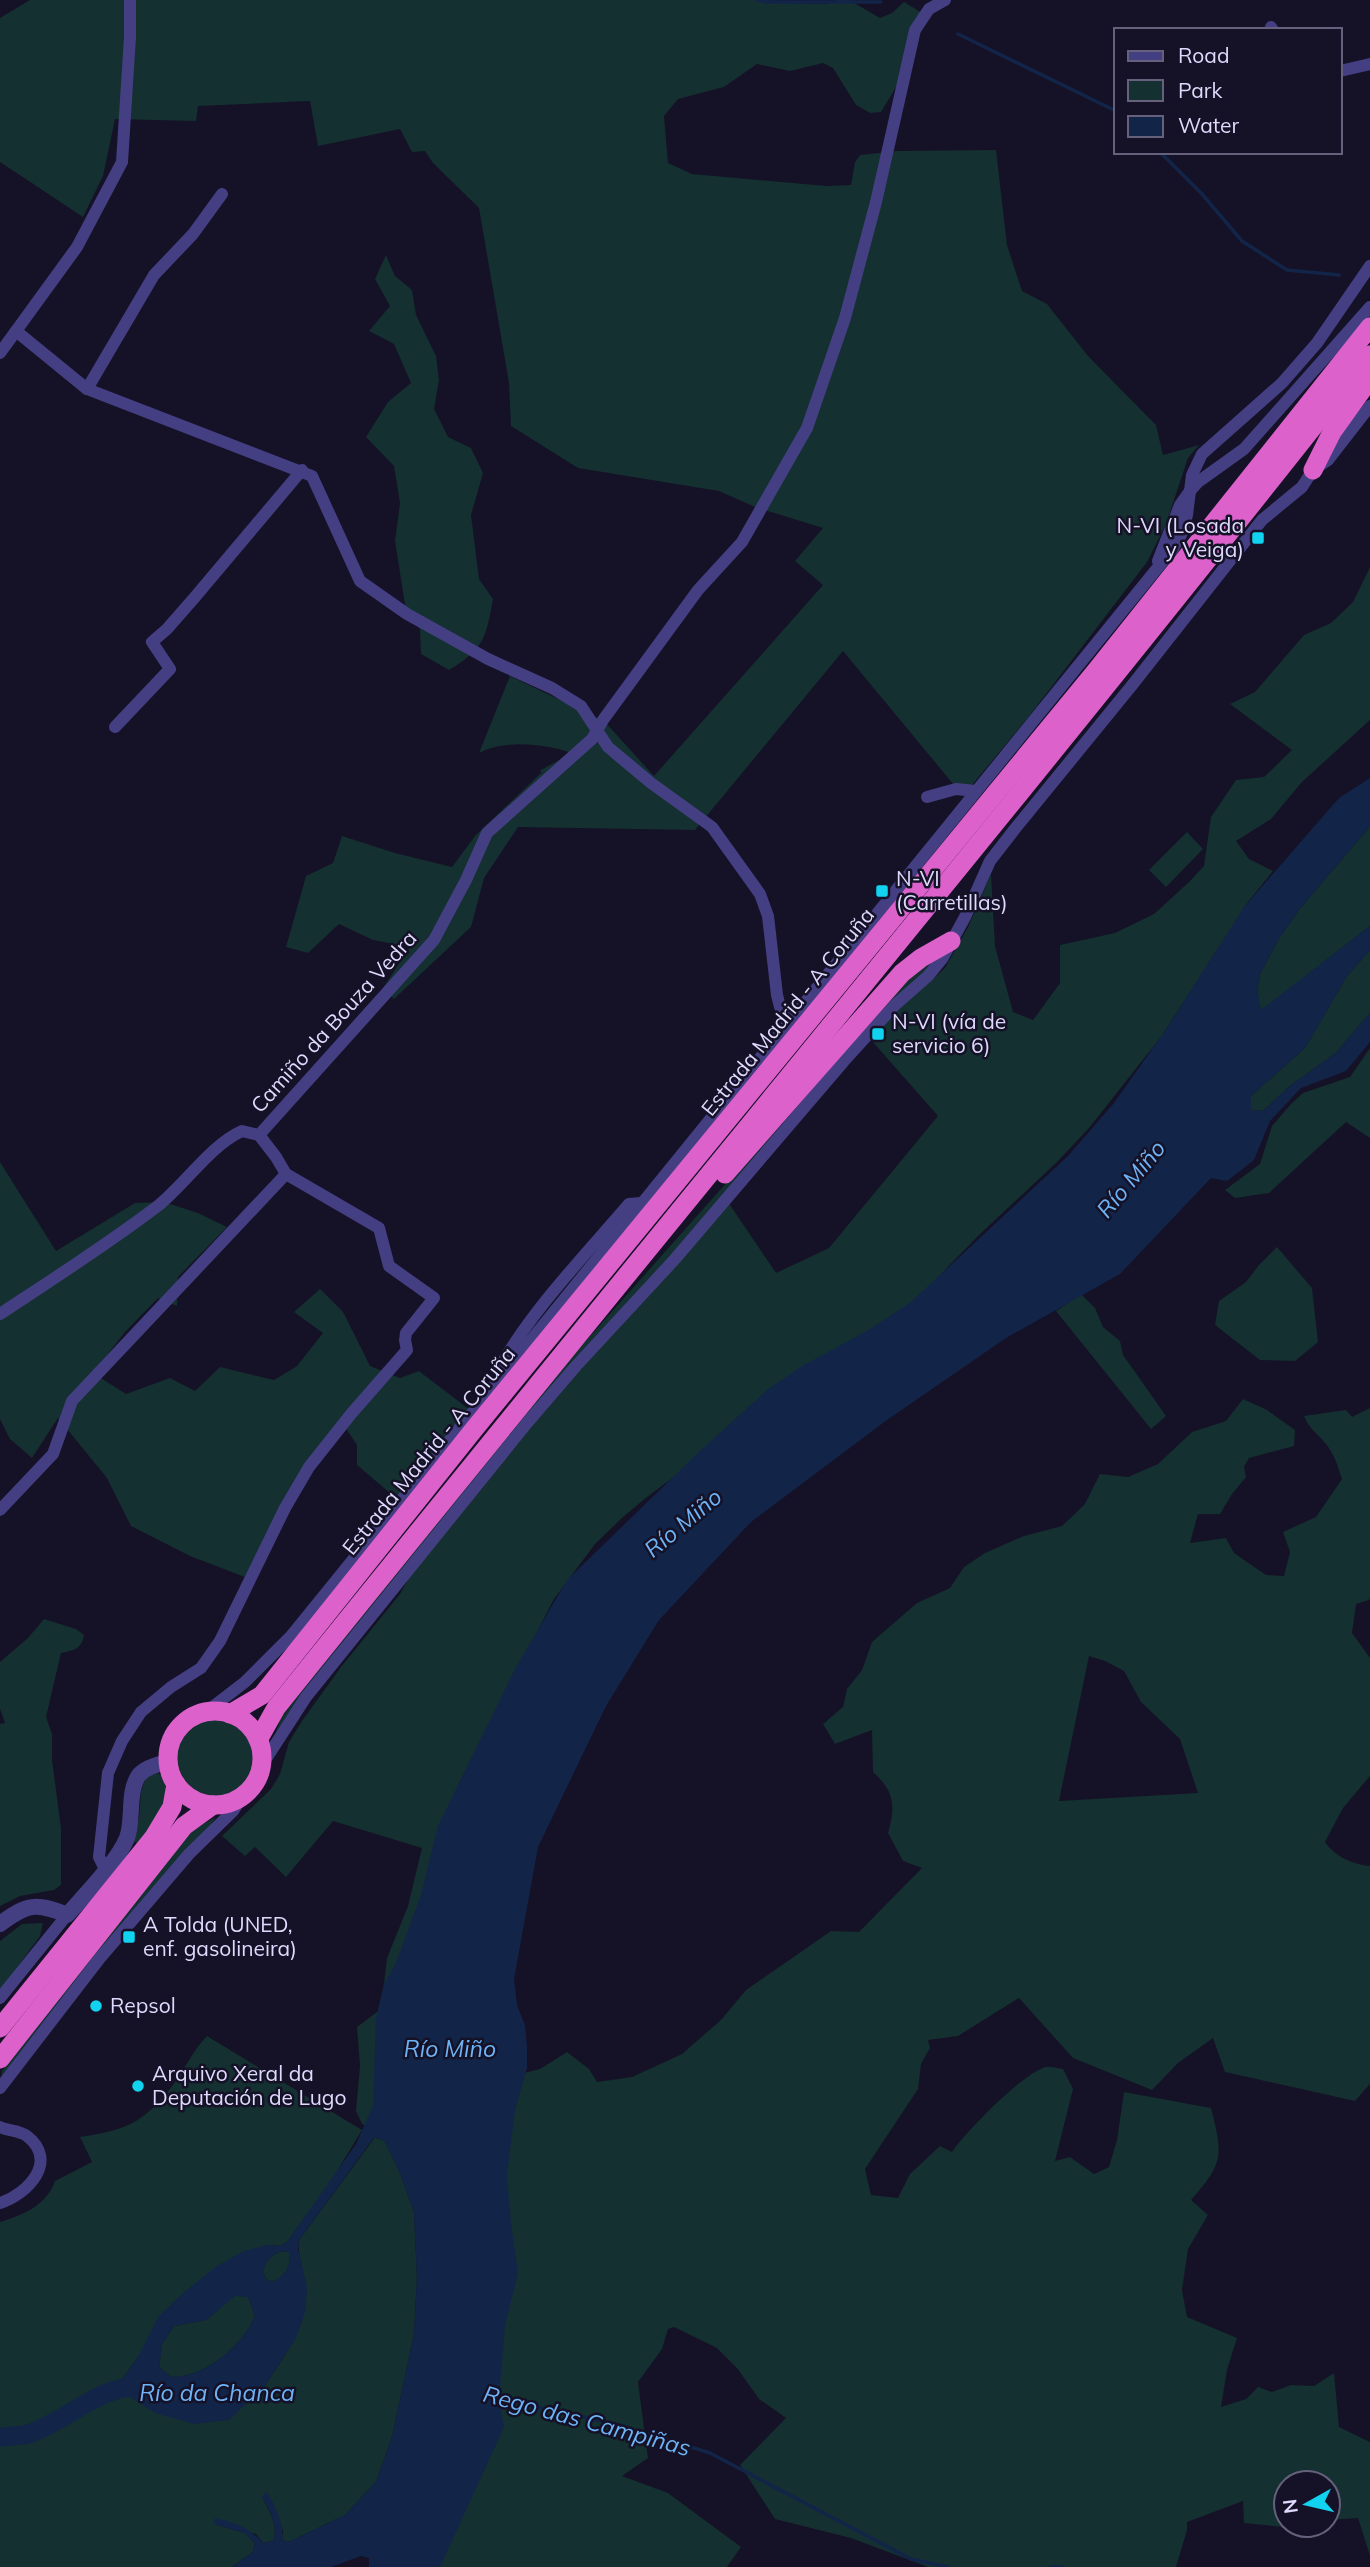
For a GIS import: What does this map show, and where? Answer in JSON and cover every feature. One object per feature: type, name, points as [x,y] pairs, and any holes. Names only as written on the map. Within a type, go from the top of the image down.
[{"type":"highway","name":"Estrada Madrid - A Coruña","points":[[230,1714],[262,1695],[475,1428],[1086,682],[1370,327]]},
{"type":"highway","name":"Estrada Madrid - A Coruña","points":[[258,1740],[275,1708],[1110,681],[1370,355]]},
{"type":"highway","points":[[1313,470],[1332,432],[1370,379]]},
{"type":"highway","points":[[585,1326],[902,973],[921,958],[951,941]]},
{"type":"highway","points":[[206,1712],[230,1714],[252,1729],[258,1740],[262,1765],[251,1788],[242,1797],[228,1804],[213,1805],[192,1799],[176,1784],[168,1762],[174,1735],[182,1724],[193,1716],[206,1712]]},
{"type":"highway","points":[[0,2028],[154,1837],[172,1807],[176,1784]]},
{"type":"highway","points":[[0,2059],[184,1826],[213,1805]]},
{"type":"street","points":[[0,353],[77,247],[122,162],[130,0]]},
{"type":"street","name":"Camiño da Bouza Vedra","points":[[105,1869],[99,1857],[108,1773],[121,1741],[141,1712],[171,1687],[201,1668],[208,1659],[220,1641],[285,1508],[309,1467],[407,1350],[406,1333],[434,1298],[389,1266],[379,1228],[286,1174],[259,1135],[433,940],[466,880],[486,834],[593,739],[698,590],[742,542],[807,428],[845,318],[876,202],[915,30],[929,9],[944,0]]},
{"type":"street","points":[[1342,68],[1370,64]]},
{"type":"street","points":[[87,389],[154,275],[193,234],[222,194]]},
{"type":"street","points":[[206,1712],[245,1682],[284,1643],[1172,550],[1181,535],[1192,475],[1202,454],[1282,383],[1317,343],[1370,266]]},
{"type":"street","points":[[1190,491],[1244,449],[1370,307]]},
{"type":"street","points":[[16,331],[87,389],[312,476],[360,581],[407,614],[488,659],[552,688],[580,706],[608,747],[712,827],[746,871],[760,894],[768,916],[777,995],[780,1007],[789,1021]]},
{"type":"street","points":[[262,1765],[306,1697],[527,1423],[675,1259],[861,1042],[895,1005],[929,976],[942,959],[965,917],[989,861],[1262,520],[1302,487],[1313,470],[1328,460],[1370,406]]},
{"type":"street","points":[[115,727],[170,668],[152,642],[195,597],[302,470]]},
{"type":"street","points":[[927,797],[956,789],[975,791]]},
{"type":"street","points":[[0,1314],[159,1204],[227,1138],[242,1131],[259,1135]]},
{"type":"street","points":[[0,1510],[53,1454],[72,1401],[286,1174]]},
{"type":"street","points":[[0,1998],[105,1869],[126,1839],[131,1821],[133,1789],[138,1777],[144,1770],[168,1762]]},
{"type":"street","points":[[0,2088],[100,1958],[201,1841],[233,1811],[242,1797]]},
{"type":"street","points":[[0,1924],[29,1906],[42,1906],[66,1915]]},
{"type":"street","points":[[0,2203],[23,2193],[33,2183],[39,2170],[38,2151],[30,2138],[22,2133],[1,2129]]},
{"type":"green space","points":[[30,0],[769,0],[826,4],[849,0],[880,18],[892,13],[904,2],[922,13],[907,69],[881,112],[870,113],[856,105],[833,68],[823,63],[790,71],[757,64],[724,87],[678,99],[664,116],[668,163],[692,174],[827,186],[851,185],[855,162],[860,155],[898,151],[996,150],[1007,245],[1022,291],[1047,304],[1088,356],[1156,425],[1163,455],[1199,445],[1188,458],[1166,524],[1147,562],[1030,715],[963,796],[843,651],[695,830],[518,827],[484,878],[471,927],[394,999],[383,988],[410,947],[373,940],[339,924],[308,953],[286,947],[306,876],[333,863],[342,836],[452,867],[475,836],[542,772],[539,771],[572,753],[550,747],[513,744],[479,753],[510,676],[604,721],[654,776],[823,585],[795,561],[823,528],[755,507],[719,491],[578,468],[511,426],[509,383],[479,208],[433,163],[425,151],[412,152],[400,129],[318,146],[310,101],[198,106],[196,121],[115,119],[103,176],[83,217],[0,162],[0,18]]},
{"type":"green space","points":[[386,255],[395,276],[412,290],[416,315],[436,356],[439,380],[434,409],[448,437],[471,448],[483,473],[471,515],[479,579],[493,599],[481,641],[470,656],[449,670],[421,654],[420,629],[406,611],[395,541],[400,503],[394,466],[366,437],[388,402],[411,383],[394,344],[369,331],[390,306],[375,279]]},
{"type":"green space","points":[[1370,567],[1370,720],[1302,782],[1271,819],[1236,841],[1249,859],[1273,871],[1248,902],[1161,1037],[1089,1128],[911,1305],[817,1370],[647,1497],[595,1544],[554,1599],[459,1783],[444,1834],[374,2130],[362,2124],[356,2111],[360,2066],[357,2027],[381,2009],[387,1958],[408,1906],[422,1848],[333,1821],[286,1877],[255,1847],[245,1856],[222,1836],[271,1789],[280,1774],[289,1742],[302,1721],[341,1667],[400,1594],[414,1569],[565,1384],[728,1202],[776,1273],[829,1248],[938,1116],[872,1041],[890,1017],[945,968],[968,927],[991,874],[995,946],[1013,1012],[1033,1020],[1060,983],[1060,945],[1115,933],[1154,914],[1204,866],[1211,817],[1236,780],[1264,777],[1292,750],[1230,704],[1255,692],[1304,635],[1331,623],[1353,602]]},
{"type":"green space","points":[[1370,826],[1370,926],[1261,1011],[1257,992],[1260,974],[1278,940],[1298,911]]},
{"type":"green space","points":[[1187,832],[1203,849],[1166,887],[1149,870]]},
{"type":"green space","points":[[1370,950],[1370,1013],[1336,1053],[1291,1085],[1263,1111],[1251,1110],[1251,1096],[1305,1048],[1347,976]]},
{"type":"green space","points":[[932,958],[930,967],[857,1040],[782,1124],[274,1737],[281,1718],[301,1692],[560,1370],[799,1101],[901,981]]},
{"type":"green space","points":[[1370,1048],[1370,1138],[1346,1122],[1269,1193],[1235,1198],[1225,1190],[1260,1164],[1272,1126],[1291,1104],[1303,1093],[1350,1077]]},
{"type":"green space","points":[[0,1162],[56,1251],[135,1203],[164,1202],[198,1213],[227,1227],[178,1277],[177,1306],[158,1298],[125,1332],[93,1373],[126,1394],[170,1378],[195,1391],[220,1367],[274,1380],[297,1366],[323,1333],[294,1312],[320,1289],[343,1312],[370,1366],[400,1378],[419,1371],[470,1410],[397,1499],[357,1465],[357,1445],[341,1421],[250,1579],[190,1556],[131,1526],[107,1478],[58,1418],[32,1458],[10,1439],[0,1419]]},
{"type":"green space","points":[[1277,1247],[1312,1288],[1318,1342],[1295,1361],[1260,1360],[1215,1325],[1219,1301],[1246,1282]]},
{"type":"green space","points":[[1081,1294],[1095,1308],[1103,1327],[1120,1341],[1123,1355],[1166,1416],[1151,1429],[1056,1311]]},
{"type":"green space","points":[[1243,1399],[1267,1410],[1295,1430],[1294,1446],[1249,1458],[1244,1467],[1246,1477],[1220,1514],[1198,1514],[1190,1543],[1226,1538],[1234,1553],[1266,1575],[1284,1576],[1290,1552],[1283,1532],[1316,1517],[1342,1479],[1331,1451],[1304,1416],[1346,1410],[1352,1417],[1370,1408],[1370,1597],[1369,1600],[1356,1604],[1352,1633],[1370,1658],[1370,1776],[1343,1808],[1325,1842],[1345,1859],[1370,1866],[1370,2084],[1355,2101],[1225,2072],[1213,2038],[1178,2063],[1152,2090],[1073,2058],[1019,1998],[958,2036],[928,2040],[930,2048],[921,2064],[918,2089],[865,2169],[871,2195],[898,2198],[910,2174],[940,2146],[952,2152],[1010,2091],[1036,2071],[1046,2067],[1063,2069],[1073,2089],[1055,2161],[1070,2157],[1094,2174],[1109,2167],[1117,2140],[1124,2092],[1211,2108],[1218,2137],[1218,2158],[1210,2177],[1191,2200],[1208,2215],[1188,2249],[1182,2290],[1187,2317],[1237,2338],[1227,2370],[1221,2407],[1246,2399],[1258,2387],[1272,2392],[1291,2385],[1314,2386],[1334,2373],[1339,2427],[1370,2442],[1370,2556],[1358,2518],[1342,2519],[1342,2469],[1272,2469],[1272,2526],[1244,2523],[1243,2501],[1187,2522],[1176,2567],[928,2567],[851,2538],[775,2519],[740,2465],[786,2418],[759,2399],[737,2368],[717,2348],[674,2327],[668,2329],[662,2349],[638,2382],[648,2458],[622,2476],[668,2493],[741,2547],[727,2567],[435,2567],[512,2076],[540,2069],[567,2052],[589,2069],[597,2082],[632,2077],[682,2054],[721,2020],[746,1990],[831,1931],[859,1932],[922,1868],[903,1861],[888,1833],[892,1814],[891,1799],[885,1786],[873,1772],[872,1730],[835,1744],[823,1724],[843,1707],[847,1689],[862,1670],[872,1642],[917,1603],[950,1588],[964,1567],[985,1553],[1024,1536],[1062,1526],[1085,1504],[1100,1474],[1128,1477],[1158,1464],[1192,1432],[1226,1421]],"holes":[[[1089,1656],[1124,1671],[1141,1702],[1180,1739],[1198,1793],[1059,1801]]]},
{"type":"green space","points":[[44,1619],[76,1629],[84,1635],[79,1646],[61,1653],[46,1717],[52,1734],[52,1760],[61,1828],[61,1885],[54,1890],[20,1896],[0,1906],[0,1724],[5,1723],[0,1709],[0,1662],[28,1638]]},
{"type":"green space","points":[[215,1719],[230,1722],[243,1730],[251,1743],[254,1758],[251,1773],[243,1786],[230,1794],[215,1797],[200,1794],[187,1786],[179,1773],[176,1758],[179,1743],[187,1730],[200,1722]]},
{"type":"green space","points":[[157,1773],[163,1776],[166,1798],[164,1806],[157,1820],[138,1844],[133,1841],[139,1818],[141,1791],[146,1778]]},
{"type":"green space","points":[[216,1817],[0,2083],[2,2071],[177,1849],[194,1829]]},
{"type":"green space","points":[[43,1923],[40,1936],[0,1991],[0,1941],[22,1924]]},
{"type":"green space","points":[[207,2036],[362,2130],[330,2183],[287,2242],[280,2246],[267,2245],[138,2357],[116,2388],[264,2387],[286,2353],[303,2315],[306,2288],[299,2240],[375,2137],[385,2141],[414,2212],[417,2277],[414,2334],[392,2437],[376,2482],[345,2515],[291,2541],[282,2539],[283,2531],[262,2497],[274,2524],[273,2541],[263,2543],[256,2534],[214,2524],[245,2533],[255,2543],[253,2552],[232,2567],[0,2567],[0,2222],[33,2208],[46,2197],[55,2181],[92,2162],[80,2137],[122,2127],[143,2116],[173,2085]]},
{"type":"green space","points":[[283,2251],[290,2252],[288,2267],[281,2277],[272,2282],[266,2279],[264,2268],[272,2256]]},
{"type":"green space","points":[[235,2295],[248,2297],[255,2316],[232,2349],[209,2366],[184,2376],[171,2377],[159,2367],[162,2344],[174,2326],[206,2320]]},
{"type":"water","name":"Río Miño","points":[[1370,778],[1370,826],[1298,911],[1278,940],[1260,974],[1257,992],[1261,1010],[1370,926],[1370,950],[1347,976],[1305,1048],[1251,1096],[1251,1110],[1263,1111],[1291,1085],[1336,1053],[1370,1013],[1370,1042],[1346,1071],[1301,1088],[1270,1121],[1254,1160],[1227,1181],[1211,1178],[1120,1274],[1006,1338],[887,1420],[751,1522],[659,1620],[606,1706],[538,1847],[514,1979],[517,2005],[525,2025],[527,2068],[515,2110],[507,2175],[518,2273],[505,2325],[499,2399],[504,2427],[440,2567],[369,2567],[369,2558],[361,2556],[331,2567],[232,2567],[253,2552],[255,2543],[245,2533],[214,2524],[215,2518],[241,2526],[263,2543],[273,2541],[274,2524],[262,2496],[267,2492],[280,2521],[282,2539],[291,2541],[345,2515],[376,2482],[392,2437],[414,2334],[417,2277],[414,2212],[385,2141],[375,2137],[372,2140],[299,2240],[298,2249],[307,2288],[305,2312],[297,2336],[264,2387],[229,2420],[194,2424],[155,2413],[116,2388],[138,2357],[158,2317],[217,2266],[244,2251],[267,2245],[280,2246],[287,2242],[356,2144],[373,2106],[376,2018],[384,1984],[396,1963],[421,1895],[438,1826],[515,1669],[567,1580],[767,1390],[802,1366],[867,1331],[911,1302],[1068,1156],[1114,1103],[1167,1028],[1244,907],[1339,798]],"holes":[[[283,2251],[290,2252],[288,2267],[281,2277],[272,2282],[266,2279],[264,2268],[272,2256]],[[235,2296],[248,2297],[255,2316],[232,2349],[209,2366],[184,2376],[171,2377],[159,2367],[162,2344],[174,2326],[206,2320]]]},
{"type":"waterway","points":[[757,0],[881,2]]},
{"type":"waterway","points":[[958,34],[1114,110]]},
{"type":"waterway","points":[[1162,154],[1202,194],[1242,241],[1287,270],[1339,275]]},
{"type":"waterway","name":"Río da Chanca","points":[[0,2437],[28,2434],[112,2391],[140,2387]]},
{"type":"waterway","name":"Rego das Campiñas","points":[[495,2398],[616,2424],[710,2453],[911,2559],[948,2567]]},
{"type":"waterway","name":"Rego das Campiñas","points":[[1051,2567],[1062,2567]]},
{"type":"place","name":"N-VI (Losada y Veiga)","points":[[1258,538]]},
{"type":"place","name":"N-VI (Carretillas)","points":[[882,891]]},
{"type":"place","name":"N-VI (vía de servicio 6)","points":[[878,1034]]},
{"type":"place","name":"A Tolda (UNED, enf. gasolineira)","points":[[129,1937]]},
{"type":"place","name":"Repsol","points":[[96,2006]]},
{"type":"place","name":"Arquivo Xeral da Deputación de Lugo","points":[[138,2086]]}]
